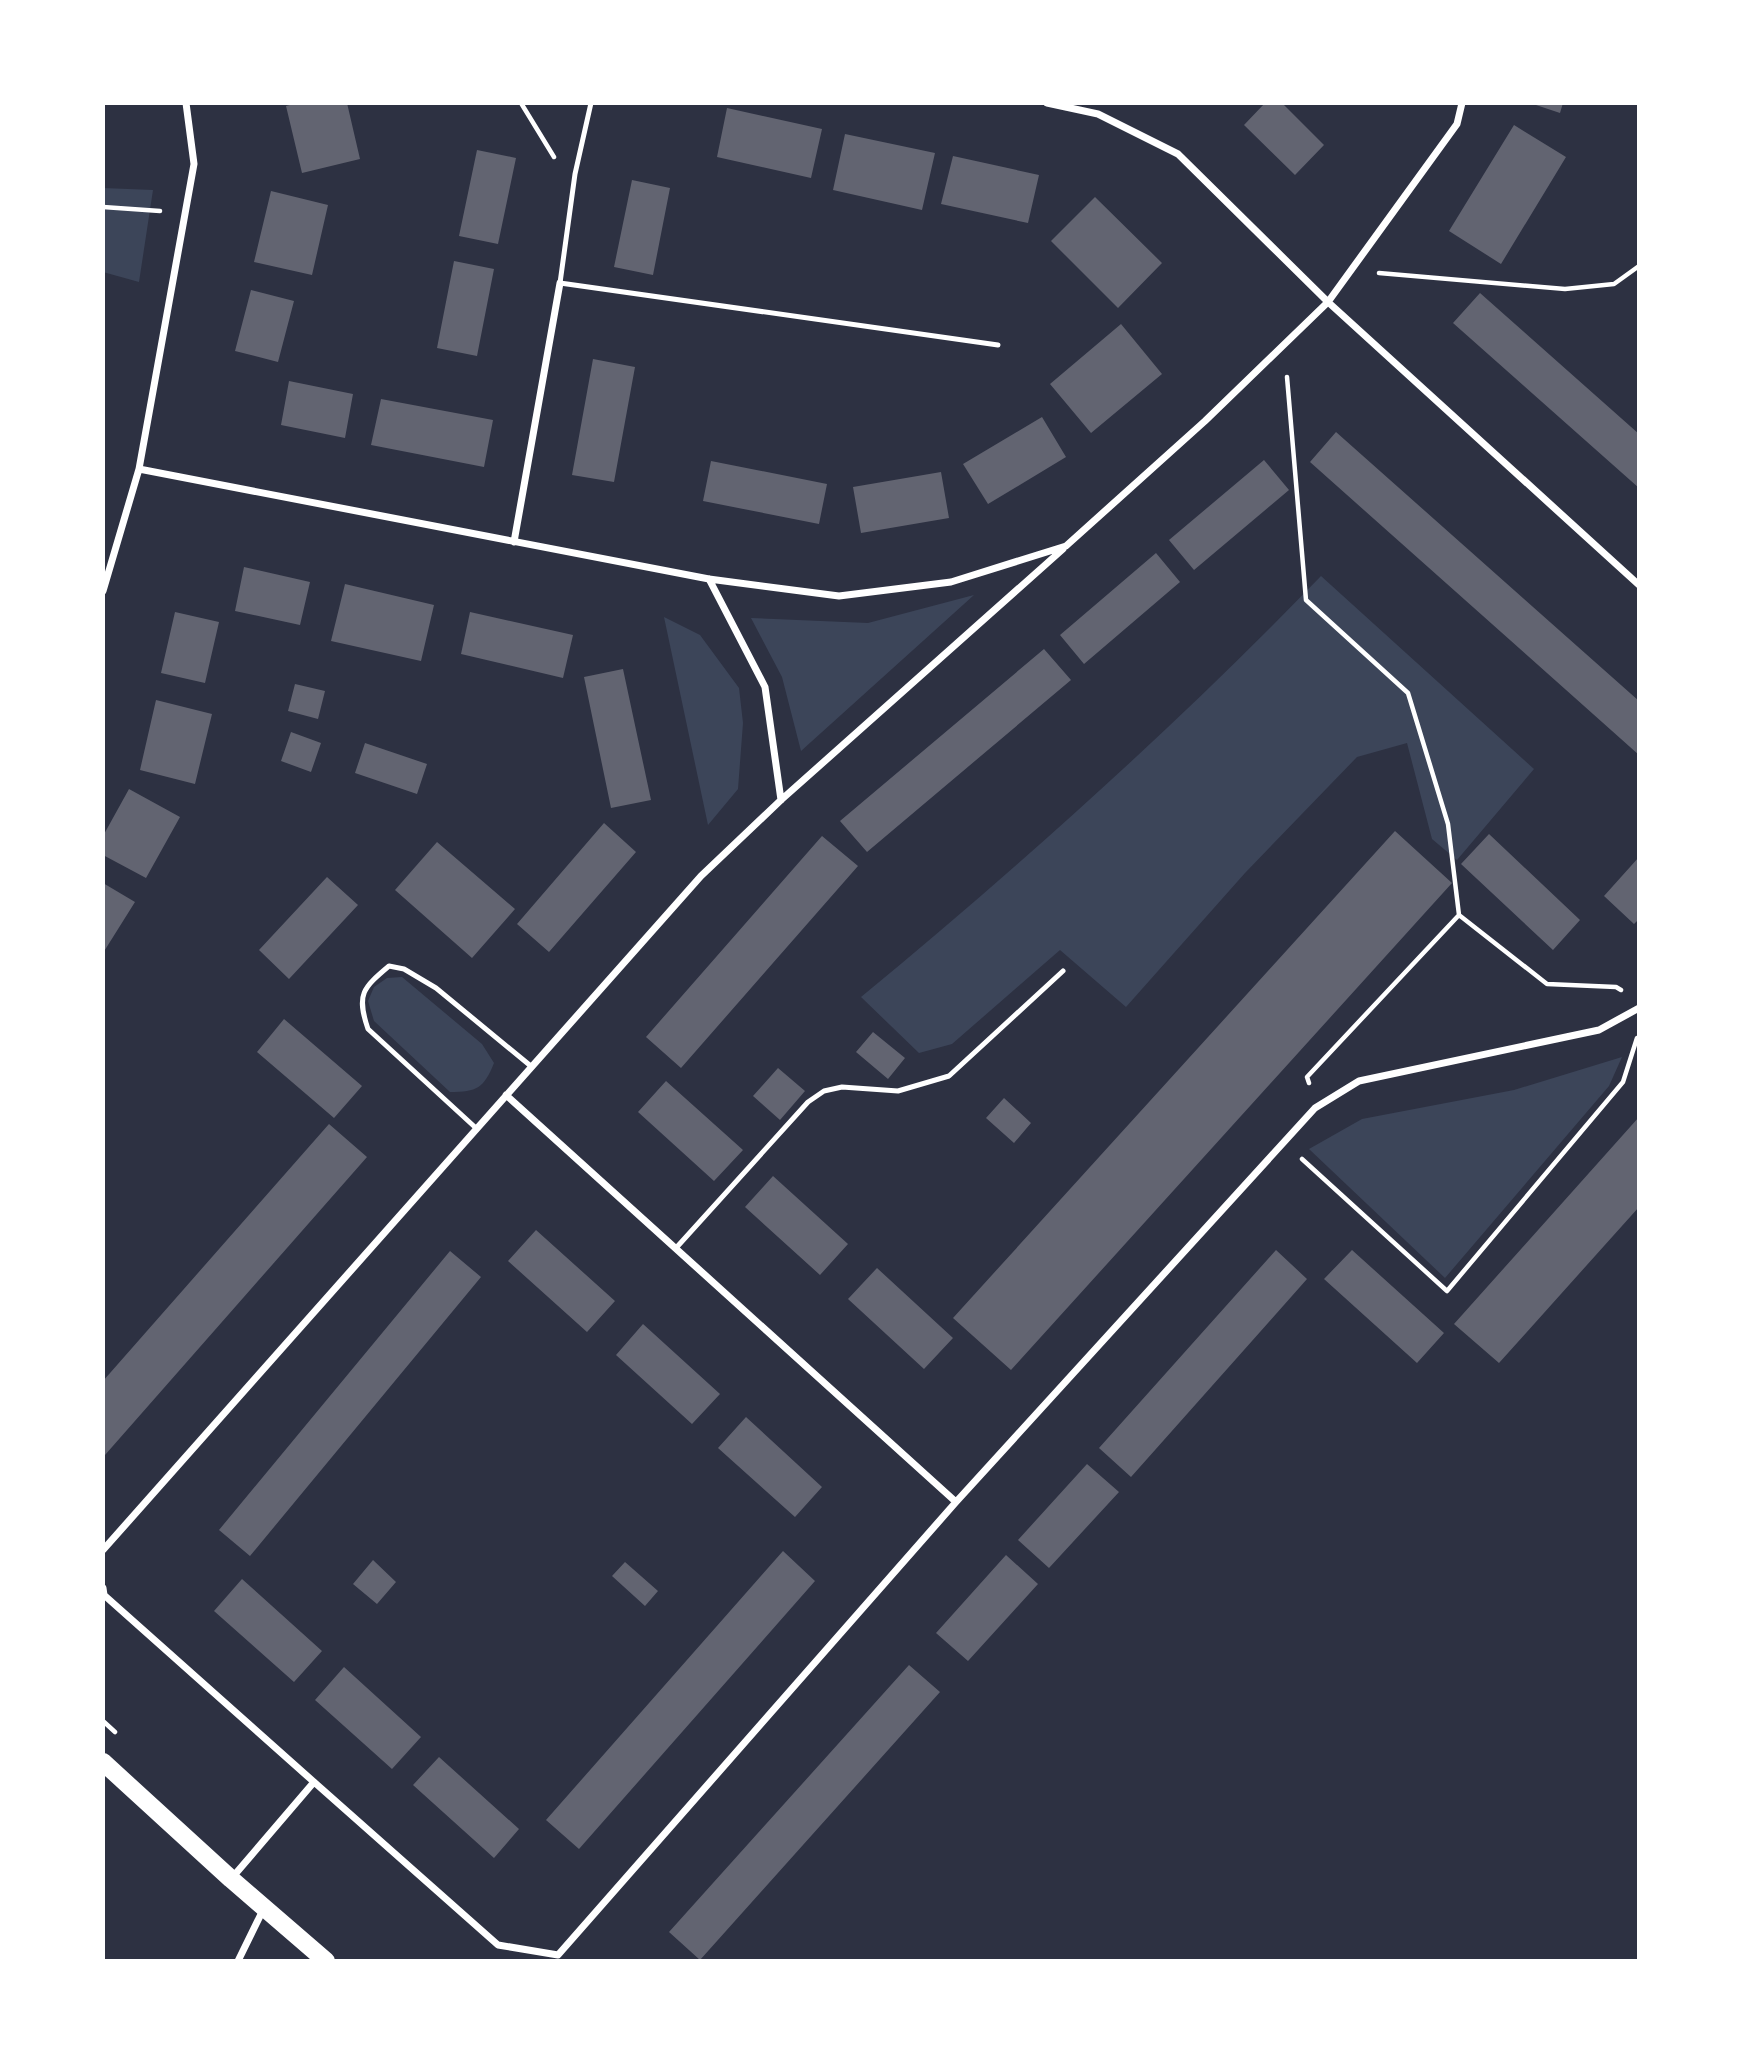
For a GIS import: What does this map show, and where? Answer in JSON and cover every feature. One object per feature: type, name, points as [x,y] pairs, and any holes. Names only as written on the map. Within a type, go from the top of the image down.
[{"type":"main road","points":[[103,1762],[326,1961]]},
{"type":"street","points":[[103,591],[139,469],[194,164],[186,103]]},
{"type":"street","points":[[1047,103],[1098,114],[1178,154],[1328,302],[1639,585]]},
{"type":"street","points":[[1098,114],[1099,103]]},
{"type":"street","points":[[103,1550],[701,876],[782,800],[1205,421],[1328,302],[1457,124],[1462,103]]},
{"type":"street","points":[[514,542],[560,283]]},
{"type":"street","points":[[139,469],[709,579],[838,596],[951,582],[1066,546]]},
{"type":"street","points":[[709,579],[765,687],[782,800]]},
{"type":"street","points":[[103,1588],[104,1595],[498,1945],[558,1955],[957,1502],[1315,1108],[1359,1081],[1600,1030],[1639,1008]]},
{"type":"street","points":[[506,1095],[957,1502]]},
{"type":"street","points":[[231,1879],[314,1782]]},
{"type":"street","points":[[238,1961],[264,1908]]},
{"type":"lane","points":[[591,103],[575,174],[560,283],[998,345]]},
{"type":"lane","points":[[477,1129],[368,1029],[361,1009],[365,987],[389,966],[404,969],[436,988],[532,1067]]},
{"type":"lane","points":[[676,1248],[808,1102],[824,1091],[842,1087],[898,1091],[949,1076],[1063,971]]},
{"type":"path","points":[[521,103],[561,168],[575,174]]},
{"type":"path","points":[[103,207],[185,213]]},
{"type":"path","points":[[1350,271],[1565,289],[1614,284],[1639,266]]},
{"type":"path","points":[[1284,344],[1306,600],[1408,693],[1448,824],[1459,915],[1547,984],[1616,987],[1627,993]]},
{"type":"path","points":[[1315,1108],[1307,1077],[1459,915]]},
{"type":"path","points":[[1283,1142],[1447,1291],[1623,1082],[1639,1032]]},
{"type":"shaded area","points":[[103,188],[153,190],[139,282],[103,272]]},
{"type":"shaded area","points":[[1321,576],[1534,769],[1457,860],[1432,839],[1407,743],[1357,757],[1245,873],[1126,1007],[1060,950],[952,1044],[919,1053],[861,997],[1097,793],[1211,686]]},
{"type":"shaded area","points":[[974,595],[801,751],[782,677],[751,618],[868,623]]},
{"type":"shaded area","points":[[664,617],[700,635],[739,688],[743,723],[738,789],[708,825]]},
{"type":"shaded area","points":[[402,977],[482,1044],[494,1063],[487,1078],[478,1087],[450,1092],[374,1021],[368,1001],[374,987],[387,978]]},
{"type":"shaded area","points":[[1622,1057],[1609,1086],[1445,1278],[1309,1149],[1362,1119],[1514,1090]]},
{"type":"building","points":[[297,103],[347,103],[360,159],[302,173],[286,106]]},
{"type":"building","points":[[1265,103],[1282,103],[1324,145],[1295,175],[1244,125]]},
{"type":"building","points":[[1530,103],[1563,103],[1560,113]]},
{"type":"building","points":[[727,108],[822,129],[811,178],[717,157]]},
{"type":"building","points":[[1514,125],[1566,157],[1501,264],[1449,231]]},
{"type":"building","points":[[845,134],[935,153],[922,210],[833,190]]},
{"type":"building","points":[[477,150],[516,158],[498,244],[459,236]]},
{"type":"building","points":[[953,156],[1039,175],[1028,223],[941,204]]},
{"type":"building","points":[[632,180],[670,188],[653,275],[614,267]]},
{"type":"building","points":[[271,191],[328,205],[312,275],[254,262]]},
{"type":"building","points":[[1095,197],[1162,263],[1118,308],[1051,241]]},
{"type":"building","points":[[454,261],[494,269],[477,356],[437,348]]},
{"type":"building","points":[[251,290],[294,301],[278,362],[235,351]]},
{"type":"building","points":[[1480,293],[1639,434],[1639,488],[1453,323]]},
{"type":"building","points":[[1121,324],[1162,374],[1091,433],[1050,384]]},
{"type":"building","points":[[593,359],[635,367],[614,482],[572,475]]},
{"type":"building","points":[[289,381],[353,394],[345,438],[281,425]]},
{"type":"building","points":[[381,399],[493,420],[484,467],[371,445]]},
{"type":"building","points":[[1042,417],[1066,457],[988,504],[963,464]]},
{"type":"building","points":[[1336,432],[1639,701],[1639,755],[1310,462]]},
{"type":"building","points":[[1264,460],[1289,490],[1194,570],[1169,540]]},
{"type":"building","points":[[711,461],[827,484],[819,524],[703,501]]},
{"type":"building","points":[[941,472],[949,518],[861,533],[853,487]]},
{"type":"building","points":[[1156,553],[1180,582],[1084,664],[1060,635]]},
{"type":"building","points":[[244,567],[310,582],[300,625],[235,611]]},
{"type":"building","points":[[345,584],[434,605],[421,661],[331,641]]},
{"type":"building","points":[[175,612],[219,622],[205,683],[161,673]]},
{"type":"building","points":[[470,612],[573,635],[563,678],[461,654]]},
{"type":"building","points":[[1044,649],[1071,680],[867,852],[840,821]]},
{"type":"building","points":[[623,669],[651,800],[611,808],[584,677]]},
{"type":"building","points":[[295,684],[325,691],[318,719],[288,711]]},
{"type":"building","points":[[156,700],[212,714],[195,784],[140,770]]},
{"type":"building","points":[[291,732],[321,743],[311,772],[281,761]]},
{"type":"building","points":[[365,743],[427,764],[417,794],[355,773]]},
{"type":"building","points":[[129,789],[180,817],[146,878],[103,855],[103,836]]},
{"type":"building","points":[[604,823],[636,852],[549,952],[517,924]]},
{"type":"building","points":[[1395,831],[1452,883],[1011,1370],[953,1318]]},
{"type":"building","points":[[1489,834],[1580,920],[1553,950],[1461,864]]},
{"type":"building","points":[[822,836],[858,866],[681,1068],[646,1037]]},
{"type":"building","points":[[437,842],[515,909],[472,958],[395,890]]},
{"type":"building","points":[[1639,857],[1639,919],[1634,924],[1604,896]]},
{"type":"building","points":[[327,877],[358,905],[289,979],[259,950]]},
{"type":"building","points":[[103,883],[135,902],[103,953]]},
{"type":"building","points":[[284,1019],[362,1086],[334,1118],[257,1052]]},
{"type":"building","points":[[873,1032],[905,1058],[888,1079],[856,1052]]},
{"type":"building","points":[[778,1068],[805,1091],[780,1120],[753,1096]]},
{"type":"building","points":[[666,1081],[743,1150],[714,1181],[638,1112]]},
{"type":"building","points":[[1004,1098],[1031,1123],[1014,1143],[986,1118]]},
{"type":"building","points":[[1639,1117],[1639,1207],[1499,1363],[1454,1324]]},
{"type":"building","points":[[329,1124],[367,1157],[105,1455],[103,1381]]},
{"type":"building","points":[[773,1176],[848,1244],[820,1275],[745,1207]]},
{"type":"building","points":[[536,1230],[615,1301],[587,1332],[508,1261]]},
{"type":"building","points":[[1276,1250],[1307,1279],[1131,1477],[1099,1448]]},
{"type":"building","points":[[1352,1250],[1444,1333],[1417,1363],[1324,1279]]},
{"type":"building","points":[[450,1251],[481,1277],[250,1556],[219,1530]]},
{"type":"building","points":[[877,1268],[953,1338],[924,1369],[848,1299]]},
{"type":"building","points":[[643,1324],[720,1394],[692,1424],[616,1355]]},
{"type":"building","points":[[746,1417],[822,1487],[795,1517],[718,1448]]},
{"type":"building","points":[[1087,1464],[1119,1492],[1049,1568],[1018,1540]]},
{"type":"building","points":[[783,1551],[815,1581],[579,1849],[546,1820]]},
{"type":"building","points":[[1006,1555],[1038,1584],[968,1661],[936,1633]]},
{"type":"building","points":[[373,1560],[396,1582],[377,1604],[353,1584]]},
{"type":"building","points":[[625,1562],[658,1591],[645,1606],[612,1576]]},
{"type":"building","points":[[242,1579],[322,1651],[294,1682],[214,1611]]},
{"type":"building","points":[[909,1665],[940,1692],[700,1960],[669,1932]]},
{"type":"building","points":[[344,1667],[421,1737],[392,1769],[315,1700]]},
{"type":"building","points":[[439,1757],[519,1829],[494,1858],[413,1785]]}]
